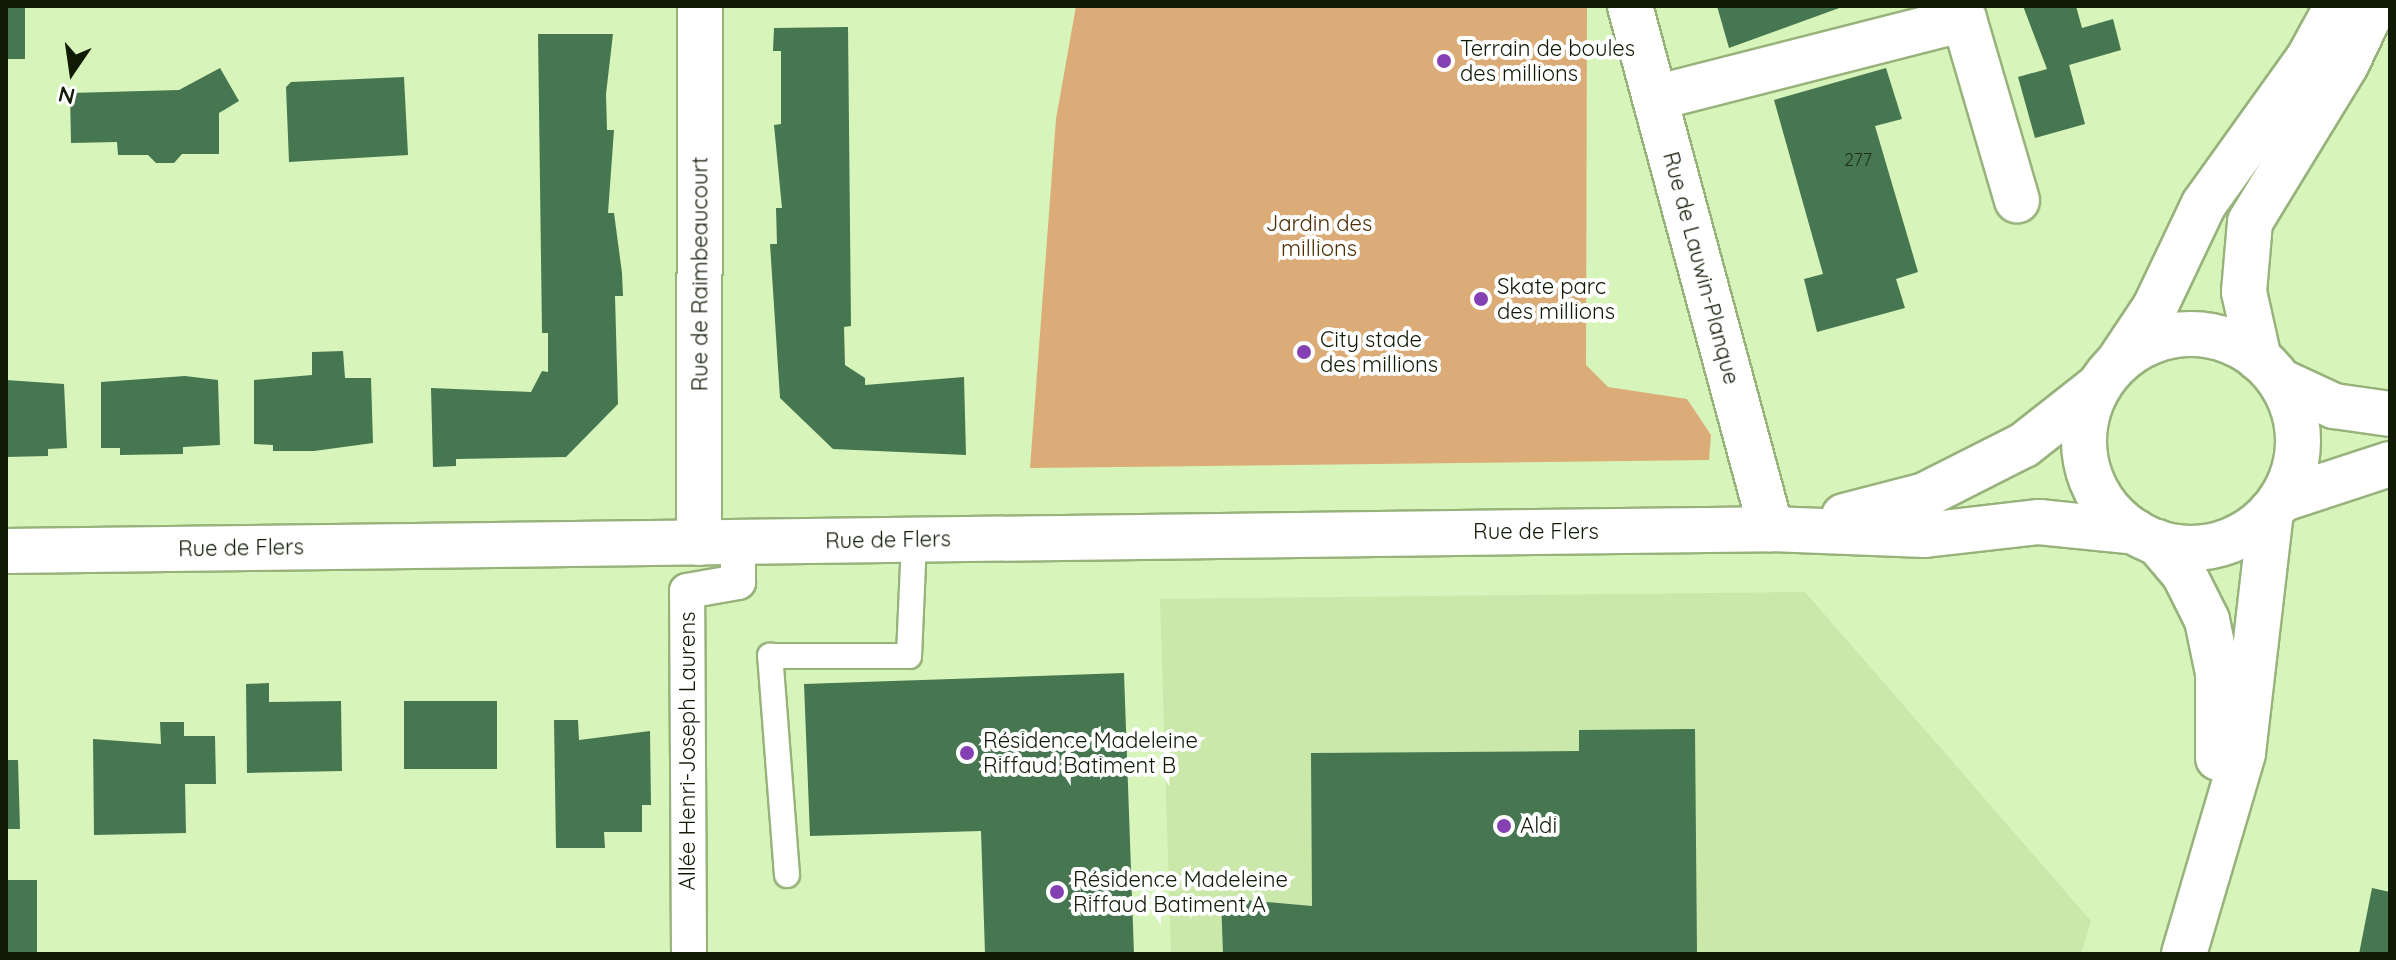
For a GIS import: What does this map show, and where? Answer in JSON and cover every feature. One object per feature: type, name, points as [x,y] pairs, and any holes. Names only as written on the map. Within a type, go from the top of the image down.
[{"type":"main road","name":"Rue de Raimbeaucourt","points":[[700,6],[718,543]]},
{"type":"main road","name":"Rue de Lauwin-Planque","points":[[1630,6],[1771,529]]},
{"type":"main road","points":[[2190,936],[2216,800],[2218,673],[2201,605],[2146,537],[2102,501],[2089,474],[2084,429],[2109,374],[2155,307],[2200,212],[2308,59],[2337,6]]},
{"type":"main road","points":[[2190,936],[2243,753],[2275,506],[2298,440],[2269,370],[2244,292],[2250,222],[2346,65],[2374,6]]},
{"type":"main road","points":[[1655,98],[1964,19],[2017,200]]},
{"type":"main road","points":[[2109,374],[2144,344],[2189,334],[2233,342],[2269,370],[2334,406],[2390,414]]},
{"type":"main road","name":"Rue de Flers","points":[[1771,529],[1925,495],[2024,445],[2109,374]]},
{"type":"main road","points":[[2146,537],[2188,548],[2218,544],[2275,506],[2390,464]]},
{"type":"main road","name":"Rue de Flers","points":[[6,551],[1771,529],[1925,535],[2054,522],[2146,537]]},
{"type":"street","name":"Allée Henri-Joseph Laurens","points":[[689,954],[687,591],[738,582],[718,543]]},
{"type":"lane","points":[[787,875],[770,656],[909,656],[914,540]]},
{"type":"shaded area","points":[[1805,592],[2091,921],[2081,954],[1171,954],[1160,599]]},
{"type":"green space","name":"Jardin des millions","points":[[1076,6],[1587,6],[1586,365],[1608,387],[1687,399],[1711,435],[1709,460],[1030,468],[1056,119]]},
{"type":"building","points":[[6,6],[25,6],[25,59],[6,59]]},
{"type":"building","points":[[1717,6],[1842,6],[1842,7],[1729,48]]},
{"type":"building","points":[[2023,6],[2076,6],[2082,28],[2113,19],[2121,50],[2069,65],[2085,124],[2035,138],[2018,77],[2047,69]]},
{"type":"building","points":[[848,27],[851,326],[844,327],[845,365],[865,378],[865,385],[964,377],[966,455],[833,449],[780,398],[770,244],[777,244],[776,208],[782,208],[774,125],[781,124],[781,51],[773,51],[774,28]]},
{"type":"building","points":[[538,34],[613,34],[606,94],[607,130],[614,130],[608,213],[614,213],[623,296],[615,296],[618,404],[566,457],[456,459],[456,466],[433,467],[431,388],[531,392],[542,371],[548,372],[548,333],[542,333]]},
{"type":"building","points":[[220,68],[239,101],[219,113],[219,154],[182,154],[174,163],[156,163],[148,155],[118,155],[117,142],[71,143],[70,93],[179,90]]},
{"type":"building","points":[[1886,68],[1902,119],[1875,126],[1918,272],[1896,279],[1905,308],[1817,332],[1804,279],[1823,274],[1774,100]]},
{"type":"building","points":[[404,77],[408,155],[289,162],[286,87],[291,82]]},
{"type":"building","points":[[343,351],[345,378],[371,378],[373,443],[314,451],[273,451],[273,445],[254,444],[254,380],[312,375],[312,352]]},
{"type":"building","points":[[185,376],[218,380],[220,445],[183,447],[183,454],[120,455],[120,448],[101,448],[101,382]]},
{"type":"building","points":[[6,380],[64,384],[67,448],[48,449],[48,456],[6,457]]},
{"type":"building","name":"Résidence Madeleine Riffaud Batiment B","points":[[1124,673],[1134,954],[985,954],[981,831],[810,836],[804,684]]},
{"type":"building","points":[[269,683],[269,702],[341,701],[342,771],[247,773],[246,684]]},
{"type":"building","points":[[404,701],[497,701],[497,769],[404,769]]},
{"type":"building","points":[[554,720],[578,720],[579,740],[650,731],[651,805],[642,805],[642,832],[604,832],[605,848],[556,848]]},
{"type":"building","points":[[160,722],[184,722],[184,736],[215,736],[216,784],[185,784],[186,833],[94,835],[93,739],[161,744]]},
{"type":"building","name":"Aldi","points":[[1695,729],[1697,953],[1223,954],[1221,898],[1312,906],[1311,753],[1579,751],[1579,730]]},
{"type":"building","points":[[6,760],[18,760],[20,829],[6,829]]},
{"type":"building","points":[[6,880],[37,880],[37,954],[6,954]]},
{"type":"building","points":[[2372,888],[2390,892],[2390,954],[2359,954]]},
{"type":"place","name":"Terrain de boules des millions","points":[[1444,61]]},
{"type":"place","name":"Skate parc des millions","points":[[1481,299]]},
{"type":"place","name":"City stade des millions","points":[[1304,352]]},
{"type":"place","name":"Résidence Madeleine Riffaud Batiment B","points":[[967,753]]},
{"type":"place","name":"Aldi","points":[[1504,826]]},
{"type":"place","name":"Résidence Madeleine Riffaud Batiment A","points":[[1057,892]]}]
